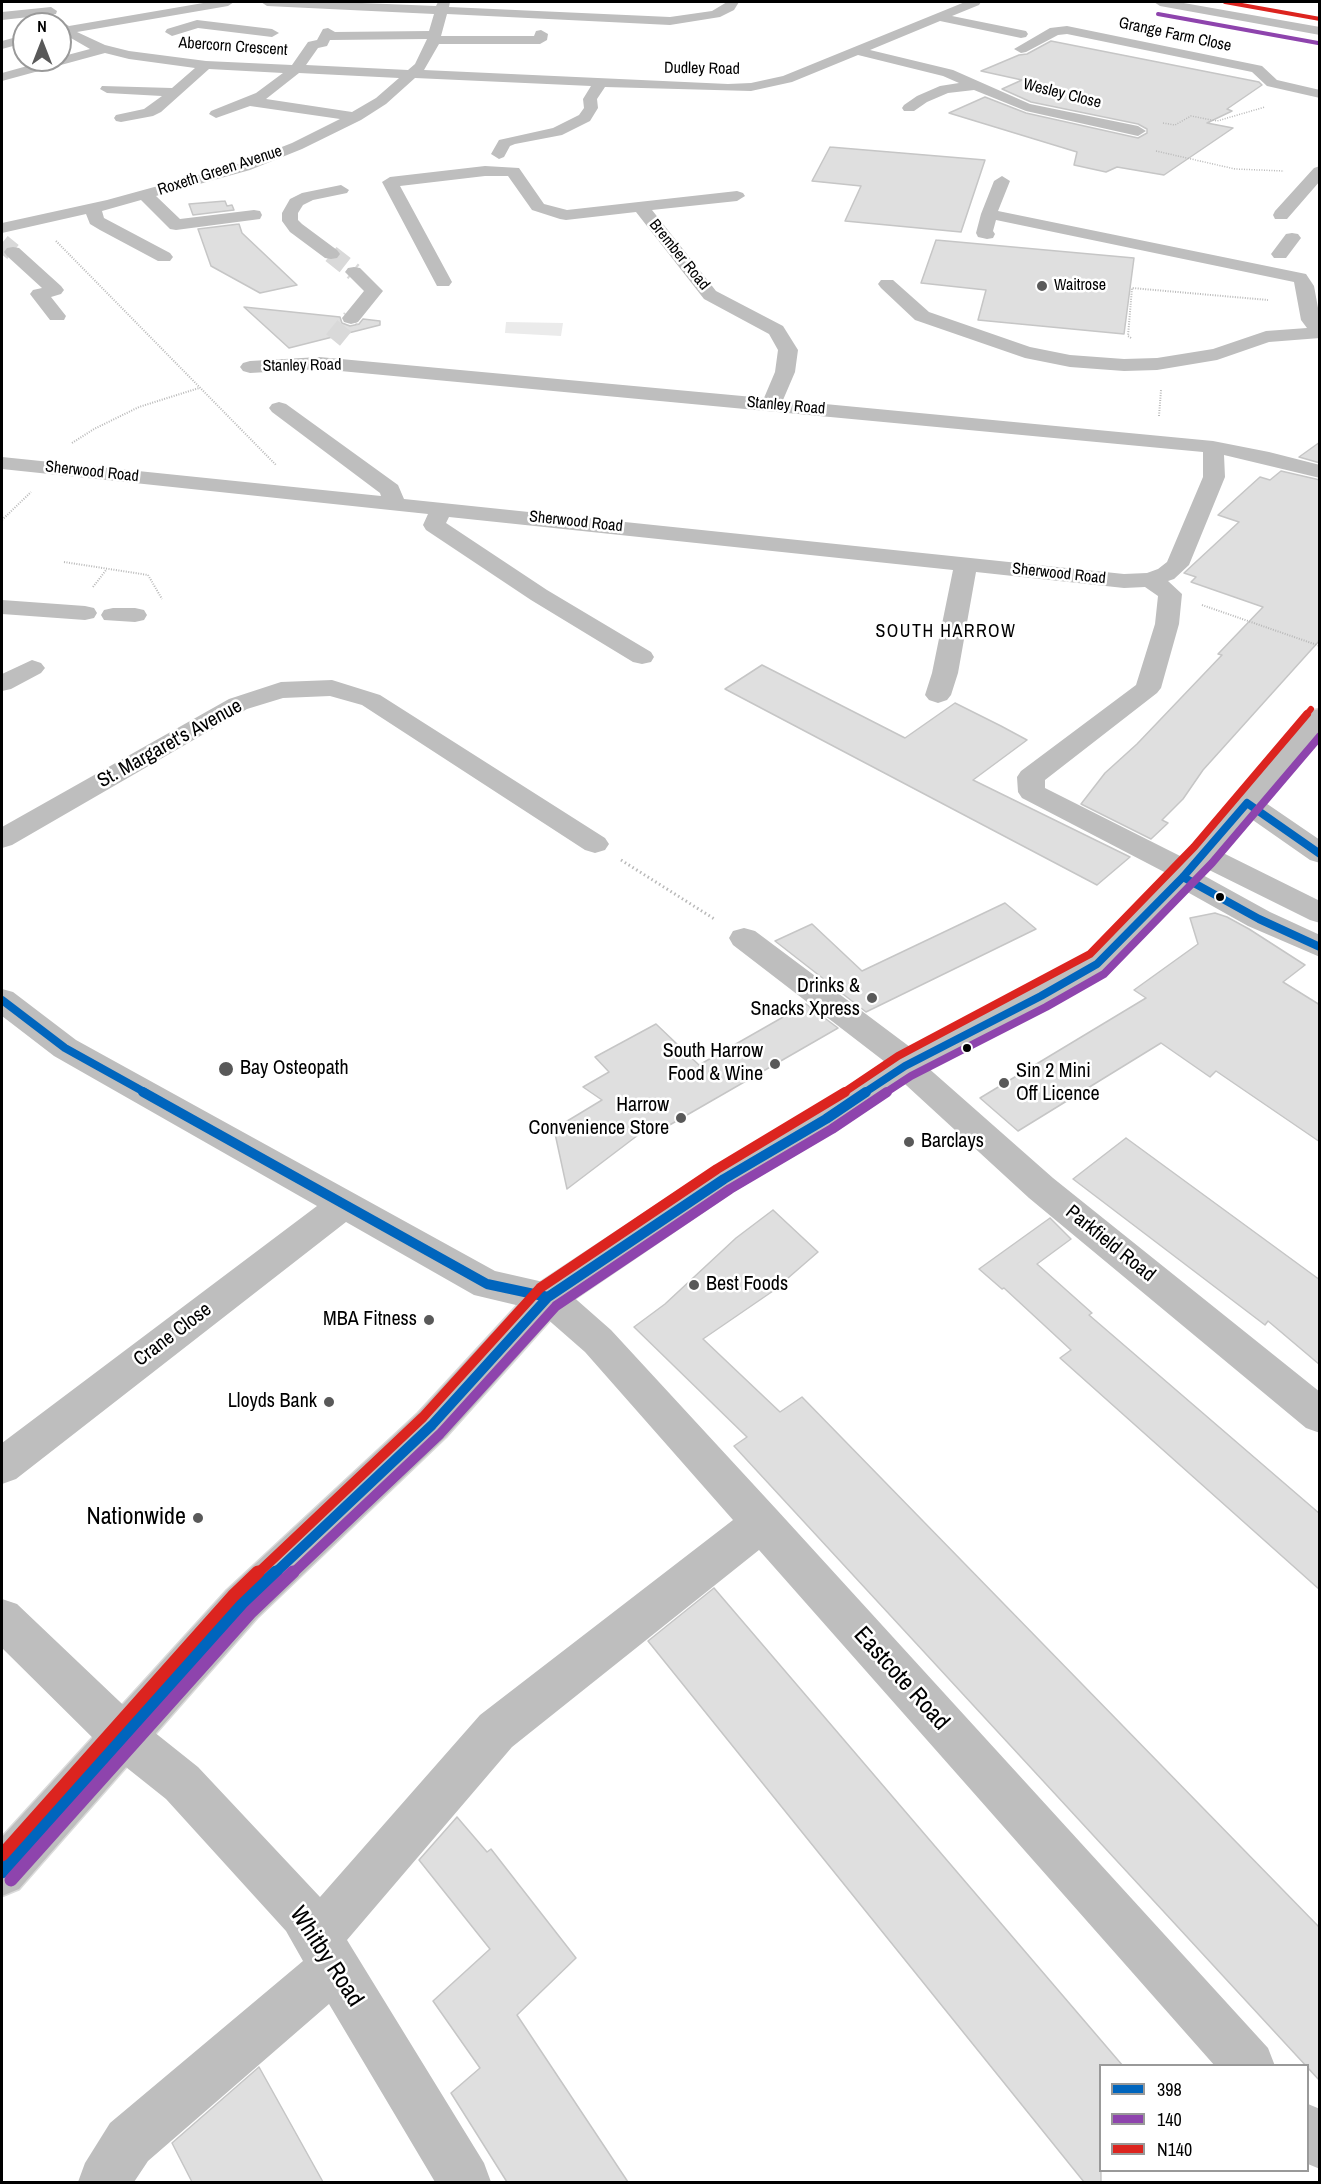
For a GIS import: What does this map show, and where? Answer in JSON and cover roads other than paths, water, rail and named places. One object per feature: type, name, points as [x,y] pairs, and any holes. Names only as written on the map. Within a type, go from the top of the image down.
[{"type":"street","points":[[72,25],[228,2]]},
{"type":"street","points":[[266,4],[442,6],[670,21],[715,14],[729,8],[733,2]]},
{"type":"street","name":"Dudley Road","points":[[412,74],[600,84],[708,88],[751,87],[787,79],[975,2]]},
{"type":"street","points":[[1160,2],[1320,31]]},
{"type":"street","points":[[1243,18],[1272,2]]},
{"type":"street","points":[[2,16],[54,4]]},
{"type":"street","name":"Roxeth Green Avenue","points":[[4,236],[93,208],[244,167],[297,146],[356,117],[381,101],[421,66],[434,38],[442,6]]},
{"type":"street","points":[[939,17],[1026,33],[1002,44]]},
{"type":"street","points":[[220,28],[240,18]]},
{"type":"street","points":[[175,20],[191,26]]},
{"type":"street","points":[[160,35],[197,24],[272,33]]},
{"type":"street","name":"Grange Farm Close","points":[[1021,49],[1051,32],[1067,30],[1257,69],[1272,83],[1320,94]]},
{"type":"street","points":[[233,43],[250,32]]},
{"type":"street","points":[[216,114],[261,96],[296,69],[313,45],[322,43],[327,34],[540,40],[541,34]]},
{"type":"street","name":"Abercorn Crescent","points":[[72,35],[107,50],[203,65],[412,74]]},
{"type":"street","points":[[2,77],[140,41]]},
{"type":"street","points":[[504,79],[515,60],[538,48],[550,48]]},
{"type":"street","name":"Wesley Close","points":[[858,51],[948,73],[1026,107],[1138,131]]},
{"type":"street","points":[[121,118],[148,113],[156,109],[216,54]]},
{"type":"street","points":[[499,154],[504,144],[511,140],[557,132],[585,118],[591,108],[590,99],[600,84]]},
{"type":"street","points":[[909,108],[922,99],[945,89],[979,85]]},
{"type":"street","points":[[107,89],[174,92]]},
{"type":"street","points":[[249,101],[356,117]]},
{"type":"street","name":"Brember Road","points":[[443,282],[390,182],[484,171],[513,171],[538,207],[566,215],[737,196]]},
{"type":"street","points":[[1281,215],[1319,173]]},
{"type":"street","points":[[1002,237],[984,233],[988,214],[998,188],[1018,200]]},
{"type":"street","points":[[331,254],[296,228],[290,221],[290,213],[292,206],[308,196],[341,190]]},
{"type":"street","points":[[145,195],[176,225],[254,215]]},
{"type":"street","points":[[93,208],[96,220],[138,245],[164,256]]},
{"type":"street","name":"Brember Road","points":[[641,208],[710,295],[738,312],[776,330],[788,350],[785,372],[771,405]]},
{"type":"street","points":[[988,214],[1310,279],[1317,286],[1310,320],[1320,331]]},
{"type":"street","points":[[4,236],[56,290],[39,294],[57,316]]},
{"type":"street","points":[[1292,238],[1275,253],[1300,258]]},
{"type":"street","points":[[1025,239],[1154,248]]},
{"type":"street","points":[[351,318],[374,291],[354,272]]},
{"type":"street","points":[[887,284],[922,316],[1044,357],[1096,363],[1157,364],[1218,354],[1266,337],[1320,331]]},
{"type":"street","name":"Stanley Road","points":[[250,367],[323,355],[771,405],[1156,440],[1213,447],[1269,458],[1320,472]]},
{"type":"street","points":[[279,408],[390,490],[394,503]]},
{"type":"street","points":[[1213,447],[1214,477],[1177,565],[1166,574],[1160,587],[1167,624],[1148,688],[1031,777],[1032,792],[1191,868],[1320,913]]},
{"type":"street","name":"Sherwood Road","points":[[4,455],[37,466],[1124,581],[1160,587]]},
{"type":"street","points":[[442,508],[434,525],[539,595],[642,657]]},
{"type":"street","points":[[938,695],[945,673],[966,564]]},
{"type":"street","points":[[2,607],[85,613]]},
{"type":"street","points":[[2,684],[32,668]]},
{"type":"street","name":"St. Margaret's Avenue","points":[[2,839],[238,704],[281,690],[332,688],[371,700],[595,844]]},
{"type":"street","points":[[2,1872],[242,1604],[432,1425],[548,1297],[724,1179],[817,1125],[908,1065],[1041,996],[1097,964],[1191,868],[1320,717]]},
{"type":"street","points":[[1247,803],[1320,854]]},
{"type":"street","points":[[1191,868],[1259,919],[1320,947]]},
{"type":"street","name":"Parkfield Road","points":[[744,938],[908,1065],[1041,1188],[1320,1416]]},
{"type":"street","points":[[2,1000],[66,1048],[487,1284],[548,1297]]},
{"type":"street","name":"Crane Close","points":[[2,1466],[345,1204]]},
{"type":"street","name":"Eastcote Road","points":[[548,1297],[598,1341],[1248,2064]]},
{"type":"street","points":[[104,2182],[129,2142],[325,1952],[496,1731],[762,1523]]},
{"type":"street","name":"Whitby Road","points":[[2,1619],[123,1736],[182,1783],[303,1914],[465,2182]]},
{"type":"street","points":[[1309,2131],[1320,2143]]},
{"type":"tunnel","points":[[2,243],[13,252]]},
{"type":"tunnel","points":[[331,254],[354,272]]},
{"type":"tunnel","points":[[333,340],[351,318]]},
{"type":"place","name":"Waitrose","points":[[1042,286]]},
{"type":"place","name":"Drinks & Snacks Xpress","points":[[872,998]]},
{"type":"place","name":"South Harrow Food & Wine","points":[[775,1064]]},
{"type":"place","name":"Bay Osteopath","points":[[226,1069]]},
{"type":"place","name":"Sin 2 Mini Off Licence","points":[[1004,1083]]},
{"type":"place","name":"Harrow Convenience Store","points":[[681,1118]]},
{"type":"place","name":"Barclays","points":[[909,1142]]},
{"type":"place","name":"Best Foods","points":[[694,1285]]},
{"type":"place","name":"MBA Fitness","points":[[429,1320]]},
{"type":"place","name":"Lloyds Bank","points":[[329,1402]]},
{"type":"place","name":"Nationwide","points":[[198,1518]]},
{"type":"district","name":"SOUTH HARROW","points":[[946,632]]}]
